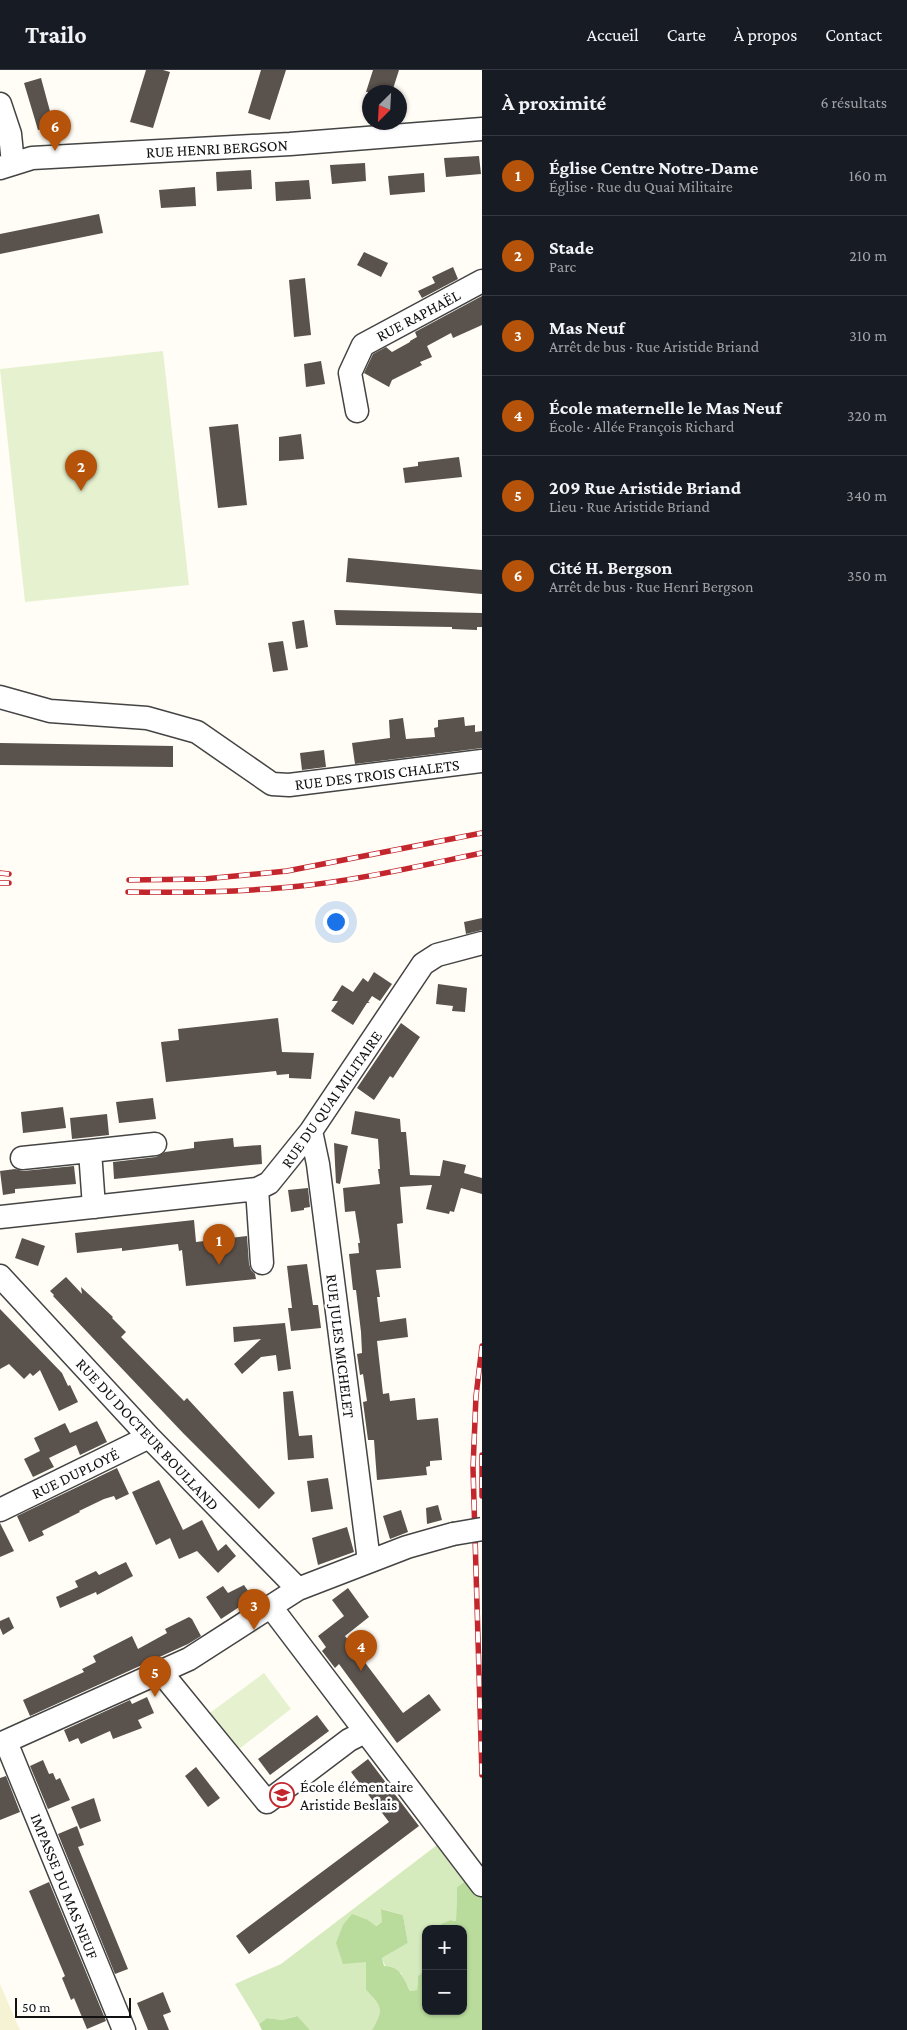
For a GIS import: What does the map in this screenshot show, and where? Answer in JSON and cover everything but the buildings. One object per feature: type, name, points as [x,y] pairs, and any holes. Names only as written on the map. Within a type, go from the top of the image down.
[{"type":"street","name":"RUE HENRI BERGSON","points":[[0,104],[10,134],[7,166],[32,158],[290,144],[482,130]]},
{"type":"street","name":"RUE RAPHAËL","points":[[357,411],[350,373],[363,345],[482,282]]},
{"type":"street","name":"RUE DES TROIS CHALETS","points":[[0,697],[50,711],[147,718],[197,732],[272,784],[290,785],[482,761]]},
{"type":"street","name":"RUE DU QUAI MILITAIRE","points":[[0,1218],[257,1188],[269,1183],[311,1131],[423,964],[437,955],[482,943]]},
{"type":"street","name":"RUE JULES MICHELET","points":[[311,1131],[318,1164],[369,1561]]},
{"type":"street","points":[[22,1158],[155,1144]]},
{"type":"street","points":[[90,1151],[94,1207]]},
{"type":"street","points":[[257,1188],[262,1263]]},
{"type":"street","name":"RUE DU DOCTEUR BOULLAND","points":[[0,1276],[149,1437],[298,1589]]},
{"type":"street","name":"RUE DUPLOYÉ","points":[[0,1510],[149,1437]]},
{"type":"street","points":[[3,1743],[188,1659],[298,1589],[421,1542],[482,1529]]},
{"type":"street","points":[[271,1607],[482,1885]]},
{"type":"street","points":[[161,1672],[267,1802],[349,1740],[365,1732]]},
{"type":"street","name":"IMPASSE DU MAS NEUF","points":[[3,1743],[124,2030]]},
{"type":"shaded area","points":[[0,1984],[20,2030],[0,2030]]},
{"type":"green space","points":[[163,351],[189,585],[25,602],[0,369]]},
{"type":"green space","points":[[264,1673],[291,1709],[235,1752],[207,1715]]},
{"type":"green space","points":[[437,1845],[467,1880],[457,1887],[456,1921],[450,1920],[441,1925],[422,1925],[422,1972],[418,1976],[417,1990],[410,1991],[401,1973],[385,1966],[382,1958],[408,1943],[403,1915],[382,1909],[382,1922],[375,1926],[368,1920],[366,1990],[378,2004],[380,2013],[372,2030],[310,2030],[296,2016],[282,2020],[267,2018],[259,2024],[235,1984],[281,1964]]},
{"type":"green space","points":[[467,1880],[482,1895],[482,2030],[372,2030],[379,2017],[380,2008],[366,1990],[366,1962],[343,1964],[336,1943],[343,1925],[352,1914],[368,1920],[376,1926],[382,1922],[381,1909],[403,1915],[408,1943],[382,1958],[384,1966],[398,1971],[410,1991],[417,1990],[418,1976],[422,1972],[422,2015],[467,2015],[467,1925],[441,1925],[450,1920],[456,1921],[457,1887]]},
{"type":"green space","points":[[297,2016],[310,2030],[262,2030],[259,2024],[267,2018],[282,2020]]},
{"type":"railway","points":[[129,880],[204,879],[287,871],[482,833]]},
{"type":"railway","points":[[128,892],[210,892],[291,887],[363,877],[482,853]]},
{"type":"railway","points":[[0,873],[9,874]]},
{"type":"railway","points":[[0,883],[9,883]]},
{"type":"railway","points":[[482,1346],[476,1396],[473,1468],[482,1775]]},
{"type":"railway","points":[[482,1455],[482,1496]]},
{"type":"place","name":"Cité H. Bergson","points":[[55,151]]},
{"type":"place","name":"Stade","points":[[81,491]]},
{"type":"place","name":"Église Centre Notre-Dame","points":[[219,1265]]},
{"type":"place","name":"Mas Neuf","points":[[254,1630]]},
{"type":"place","name":"École maternelle le Mas Neuf","points":[[361,1671]]},
{"type":"place","name":"209 Rue Aristide Briand","points":[[155,1697]]},
{"type":"place","name":"École élémentaire Aristide Beslais","points":[[282,1795]]}]
